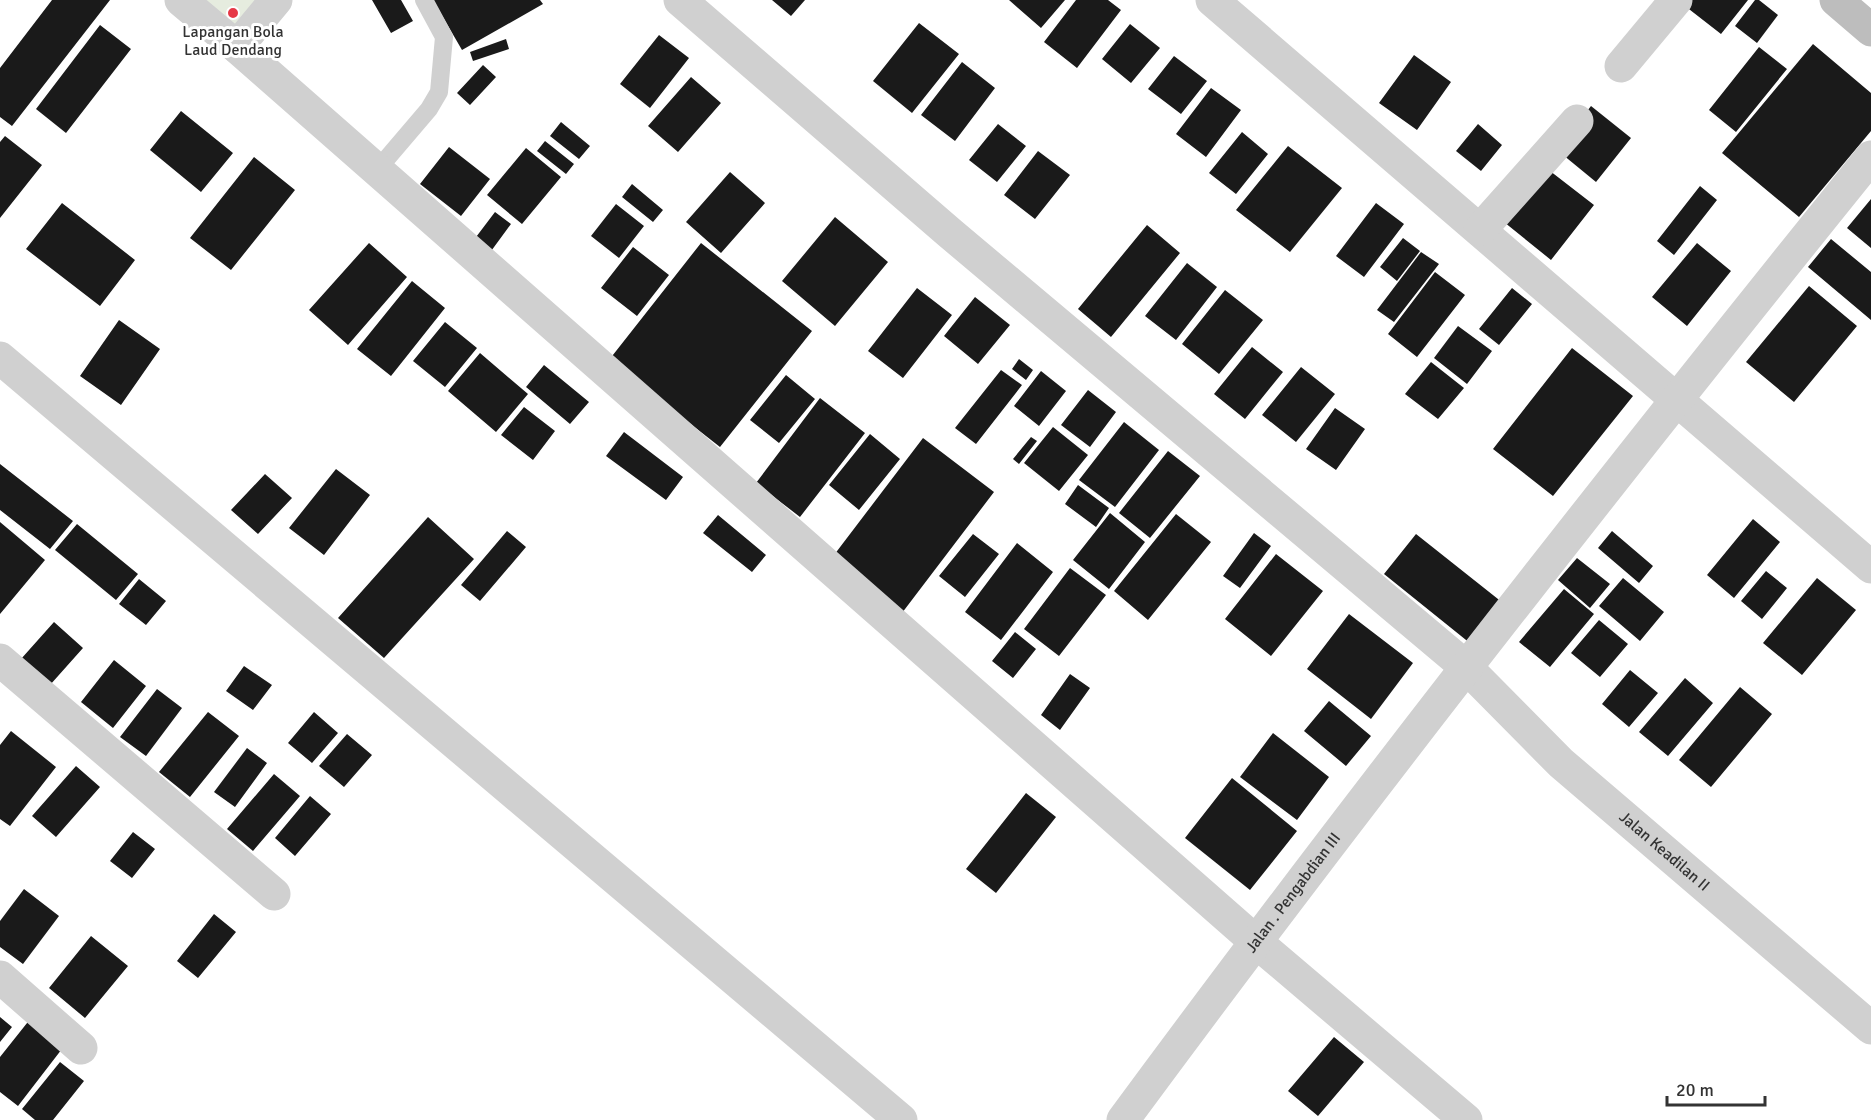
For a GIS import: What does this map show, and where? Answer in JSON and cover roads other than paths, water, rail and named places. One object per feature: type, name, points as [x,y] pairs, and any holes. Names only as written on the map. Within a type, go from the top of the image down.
[{"type":"main road","points":[[1836,0],[1871,30]]},
{"type":"street","points":[[181,0],[1255,941],[1466,1120]]},
{"type":"street","points":[[237,47],[276,0]]},
{"type":"street","name":"Jalan Keadilan II","points":[[680,0],[951,234],[1466,667],[1561,763],[1871,1028]]},
{"type":"street","points":[[1212,0],[1871,567]]},
{"type":"street","points":[[1621,66],[1676,0]]},
{"type":"street","points":[[1480,230],[1577,121]]},
{"type":"street","name":"Jalan . Pengabdian III","points":[[1123,1120],[1255,941],[1466,667],[1676,399],[1871,157]]},
{"type":"street","points":[[0,358],[901,1120]]},
{"type":"street","points":[[0,660],[274,894]]},
{"type":"street","points":[[0,977],[81,1048]]},
{"type":"lane","points":[[377,170],[429,109],[439,92],[444,37],[424,0]]},
{"type":"place","name":"Lapangan Bola Laud Dendang","points":[[233,13]]}]
